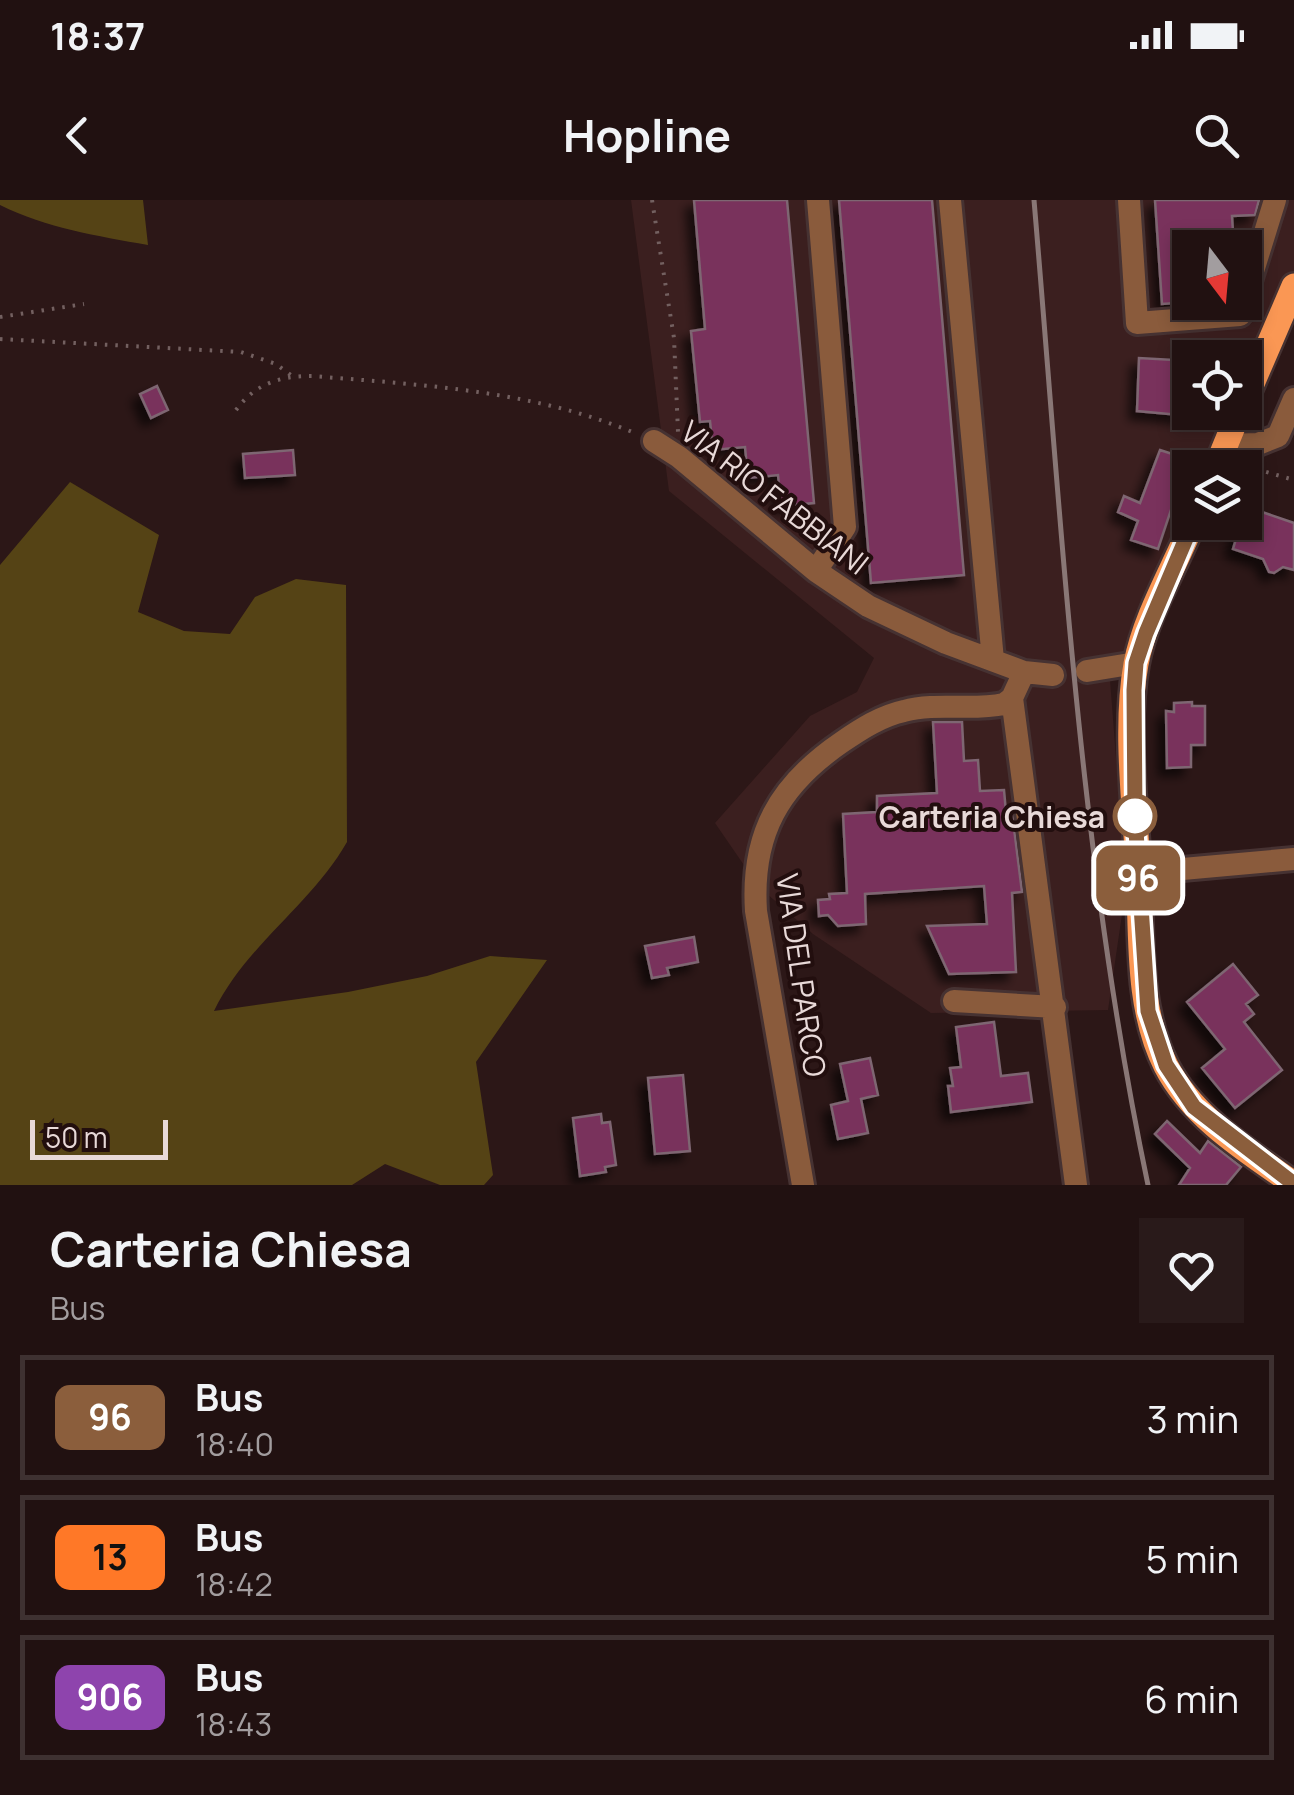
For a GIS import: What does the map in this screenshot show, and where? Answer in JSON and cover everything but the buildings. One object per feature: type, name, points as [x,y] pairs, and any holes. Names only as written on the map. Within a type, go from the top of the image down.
[{"type":"main road","points":[[1262,372],[1284,336],[1294,286]]},
{"type":"main road","points":[[1185,540],[1136,663],[1132,722],[1148,1011],[1166,1065],[1194,1107],[1294,1184]]},
{"type":"street","points":[[816,571],[845,527],[818,200]]},
{"type":"street","points":[[950,200],[993,660]]},
{"type":"street","points":[[1129,200],[1138,323],[1172,320]]},
{"type":"street","points":[[1262,242],[1275,200]]},
{"type":"street","points":[[1241,450],[1278,436],[1294,399]]},
{"type":"street","name":"VIA RIO FABBIANI","points":[[654,441],[679,457],[816,571],[902,624],[1024,672]]},
{"type":"street","points":[[1088,670],[1136,663]]},
{"type":"street","points":[[1053,674],[1024,672],[1012,698],[1076,1185]]},
{"type":"street","name":"VIA DEL PARCO","points":[[803,1185],[756,911],[754,877],[764,834],[786,791],[799,776],[869,724],[917,708],[995,706],[1012,698]]},
{"type":"street","points":[[1138,873],[1294,859]]},
{"type":"street","points":[[954,1001],[1055,1006]]},
{"type":"path","points":[[652,200],[674,338],[679,457]]},
{"type":"path","points":[[0,317],[84,304]]},
{"type":"path","points":[[0,339],[241,352],[260,356],[292,376]]},
{"type":"path","points":[[236,410],[248,392],[292,376],[519,398],[583,414],[654,441]]},
{"type":"path","points":[[1262,470],[1294,480]]},
{"type":"shaded area","points":[[0,200],[143,200],[148,245],[54,225],[0,205]]},
{"type":"shaded area","points":[[631,200],[1294,200],[1294,272],[1261,340],[1172,340],[1172,430],[1223,430],[1214,450],[1172,450],[1172,540],[1181,540],[1138,670],[1110,680],[1126,887],[1108,1010],[931,1013],[813,934],[759,887],[715,823],[810,716],[857,692],[874,658],[669,491]]},
{"type":"shaded area","points":[[70,482],[159,535],[138,612],[184,631],[230,634],[255,597],[296,579],[346,585],[347,842],[316,886],[243,966],[214,1011],[348,992],[427,976],[490,956],[547,960],[476,1062],[493,1175],[484,1185],[440,1185],[385,1164],[352,1185],[0,1185],[0,565]]},
{"type":"railway","points":[[1034,200],[1064,571],[1089,818],[1105,941],[1148,1185]]},
{"type":"bus line","name":"96","points":[[1185,540],[1136,663],[1132,722],[1135,816],[1148,1011],[1166,1065],[1194,1107],[1294,1184]]},
{"type":"place","name":"Carteria Chiesa","points":[[1135,816]]}]
